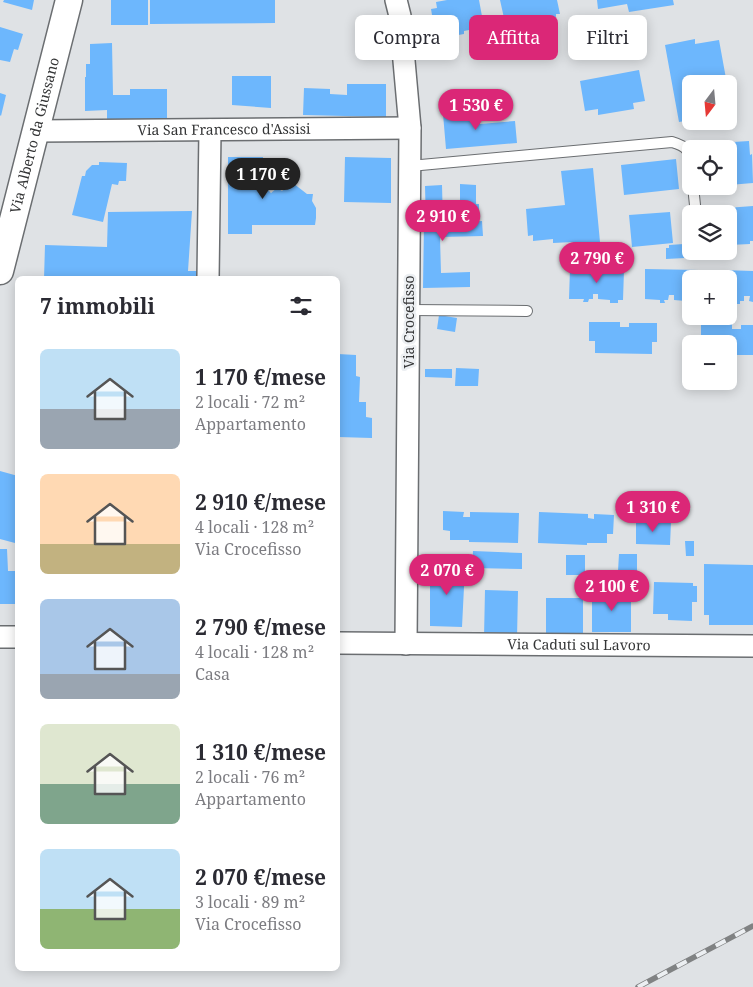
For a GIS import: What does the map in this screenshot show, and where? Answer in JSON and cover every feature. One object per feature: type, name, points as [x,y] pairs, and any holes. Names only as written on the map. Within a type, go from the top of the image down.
[{"type":"street","name":"Via Alberto da Giussano","points":[[0,271],[69,0]]},
{"type":"street","name":"Via Crocefisso","points":[[396,0],[400,16],[410,128],[406,644]]},
{"type":"street","name":"Via San Francesco d'Assisi","points":[[36,131],[410,128]]},
{"type":"street","points":[[208,276],[210,130]]},
{"type":"street","points":[[0,637],[15,637]]},
{"type":"street","name":"Via Caduti sul Lavoro","points":[[340,643],[753,646]]},
{"type":"lane","points":[[410,166],[672,142],[682,145]]},
{"type":"lane","points":[[694,195],[695,205]]},
{"type":"lane","points":[[409,310],[527,311]]},
{"type":"building","points":[[4,0],[34,0],[32,10],[3,2]]},
{"type":"building","points":[[111,0],[148,0],[148,25],[111,25]]},
{"type":"building","points":[[150,0],[275,0],[275,23],[150,24]]},
{"type":"building","points":[[479,0],[482,15],[469,15],[469,30],[459,35],[459,15],[432,15],[431,9],[437,8],[436,2]]},
{"type":"building","points":[[500,0],[557,0],[560,14],[556,15],[503,15]]},
{"type":"building","points":[[597,0],[673,0],[674,5],[629,12],[627,4],[598,9]]},
{"type":"building","points":[[0,27],[23,34],[18,50],[14,49],[10,62],[0,60]]},
{"type":"building","points":[[695,39],[695,44],[719,40],[725,75],[682,75],[682,122],[679,122],[665,45]]},
{"type":"building","points":[[112,43],[113,95],[130,95],[130,89],[167,89],[167,119],[107,120],[107,110],[85,111],[85,77],[86,64],[90,64],[90,44]]},
{"type":"building","points":[[639,70],[645,101],[633,103],[634,109],[598,115],[598,109],[585,111],[580,81]]},
{"type":"building","points":[[232,76],[271,76],[271,108],[232,105]]},
{"type":"building","points":[[347,84],[386,84],[386,117],[303,115],[304,88],[330,89],[330,94],[347,95]]},
{"type":"building","points":[[0,93],[6,95],[1,116],[0,115]]},
{"type":"building","points":[[479,111],[480,124],[515,121],[517,143],[446,149],[443,114]]},
{"type":"building","points":[[749,141],[750,155],[752,154],[753,183],[737,184],[737,142]]},
{"type":"building","points":[[228,157],[263,157],[263,180],[259,180],[259,187],[265,187],[271,193],[277,188],[282,191],[288,185],[289,180],[307,194],[313,194],[312,201],[316,208],[315,225],[252,225],[252,234],[228,234]]},
{"type":"building","points":[[345,157],[391,158],[391,203],[344,202]]},
{"type":"building","points":[[676,159],[679,189],[624,195],[621,165]]},
{"type":"building","points":[[99,162],[127,163],[126,181],[119,181],[118,185],[112,184],[103,222],[72,215],[82,176],[85,176],[86,171],[92,165],[99,165]]},
{"type":"building","points":[[593,168],[600,242],[573,245],[573,242],[553,243],[553,239],[533,241],[533,235],[528,236],[526,209],[565,205],[561,171]]},
{"type":"building","points":[[460,184],[476,185],[476,204],[479,204],[479,214],[460,214]]},
{"type":"building","points":[[442,185],[443,224],[482,221],[483,236],[440,237],[441,273],[470,272],[470,287],[423,288],[424,224],[426,224],[425,186]]},
{"type":"building","points":[[753,206],[753,241],[750,241],[750,244],[737,245],[737,207]]},
{"type":"building","points":[[192,211],[188,271],[201,271],[201,276],[44,276],[45,245],[107,247],[108,212]]},
{"type":"building","points":[[670,212],[673,243],[632,247],[629,215]]},
{"type":"building","points":[[682,244],[682,258],[666,259],[666,248],[669,248],[669,245]]},
{"type":"building","points":[[570,268],[624,270],[623,300],[618,300],[618,303],[610,303],[610,300],[598,299],[598,294],[593,294],[593,299],[589,299],[588,302],[583,302],[584,299],[569,299]]},
{"type":"building","points":[[645,269],[699,270],[682,270],[682,301],[674,300],[674,295],[669,295],[668,300],[664,300],[665,303],[660,303],[660,300],[645,299]]},
{"type":"building","points":[[737,270],[753,271],[753,302],[749,301],[750,296],[744,296],[744,301],[740,301],[740,304],[737,304]]},
{"type":"building","points":[[439,315],[457,318],[455,332],[437,329]]},
{"type":"building","points":[[589,322],[620,322],[620,327],[629,327],[629,323],[657,323],[657,342],[652,342],[652,354],[595,353],[595,341],[589,341]]},
{"type":"building","points":[[701,325],[732,325],[732,329],[741,329],[741,325],[753,325],[753,355],[737,355],[737,335],[701,335]]},
{"type":"building","points":[[340,354],[356,355],[356,376],[360,377],[359,402],[366,402],[366,417],[372,418],[372,438],[340,437]]},
{"type":"building","points":[[456,368],[479,369],[478,386],[455,386]]},
{"type":"building","points":[[425,369],[452,369],[452,378],[425,377]]},
{"type":"building","points":[[0,471],[15,475],[15,543],[0,539]]},
{"type":"building","points":[[443,511],[464,512],[463,517],[470,517],[470,512],[519,513],[518,543],[450,540],[450,531],[443,530]]},
{"type":"building","points":[[539,512],[588,514],[588,518],[594,519],[594,514],[614,515],[613,534],[607,534],[607,543],[587,543],[587,545],[538,543]]},
{"type":"building","points":[[636,521],[671,522],[670,545],[636,544]]},
{"type":"building","points":[[685,541],[694,541],[694,556],[686,556]]},
{"type":"building","points":[[0,549],[7,549],[8,571],[15,571],[15,604],[0,604]]},
{"type":"building","points":[[473,551],[522,553],[522,569],[472,568]]},
{"type":"building","points":[[619,554],[637,554],[637,572],[618,571]]},
{"type":"building","points":[[566,555],[585,555],[585,575],[566,575]]},
{"type":"building","points":[[704,564],[753,565],[753,625],[709,625],[709,615],[704,615]]},
{"type":"building","points":[[430,566],[465,567],[462,627],[430,626]]},
{"type":"building","points":[[654,582],[693,583],[693,586],[697,586],[697,602],[692,602],[692,621],[668,620],[668,614],[653,614]]},
{"type":"building","points":[[485,590],[518,591],[517,638],[484,637]]},
{"type":"building","points":[[592,591],[631,591],[631,632],[592,632]]},
{"type":"building","points":[[546,598],[583,598],[583,637],[556,637],[556,633],[546,633]]},
{"type":"railway","points":[[638,987],[753,926]]}]
